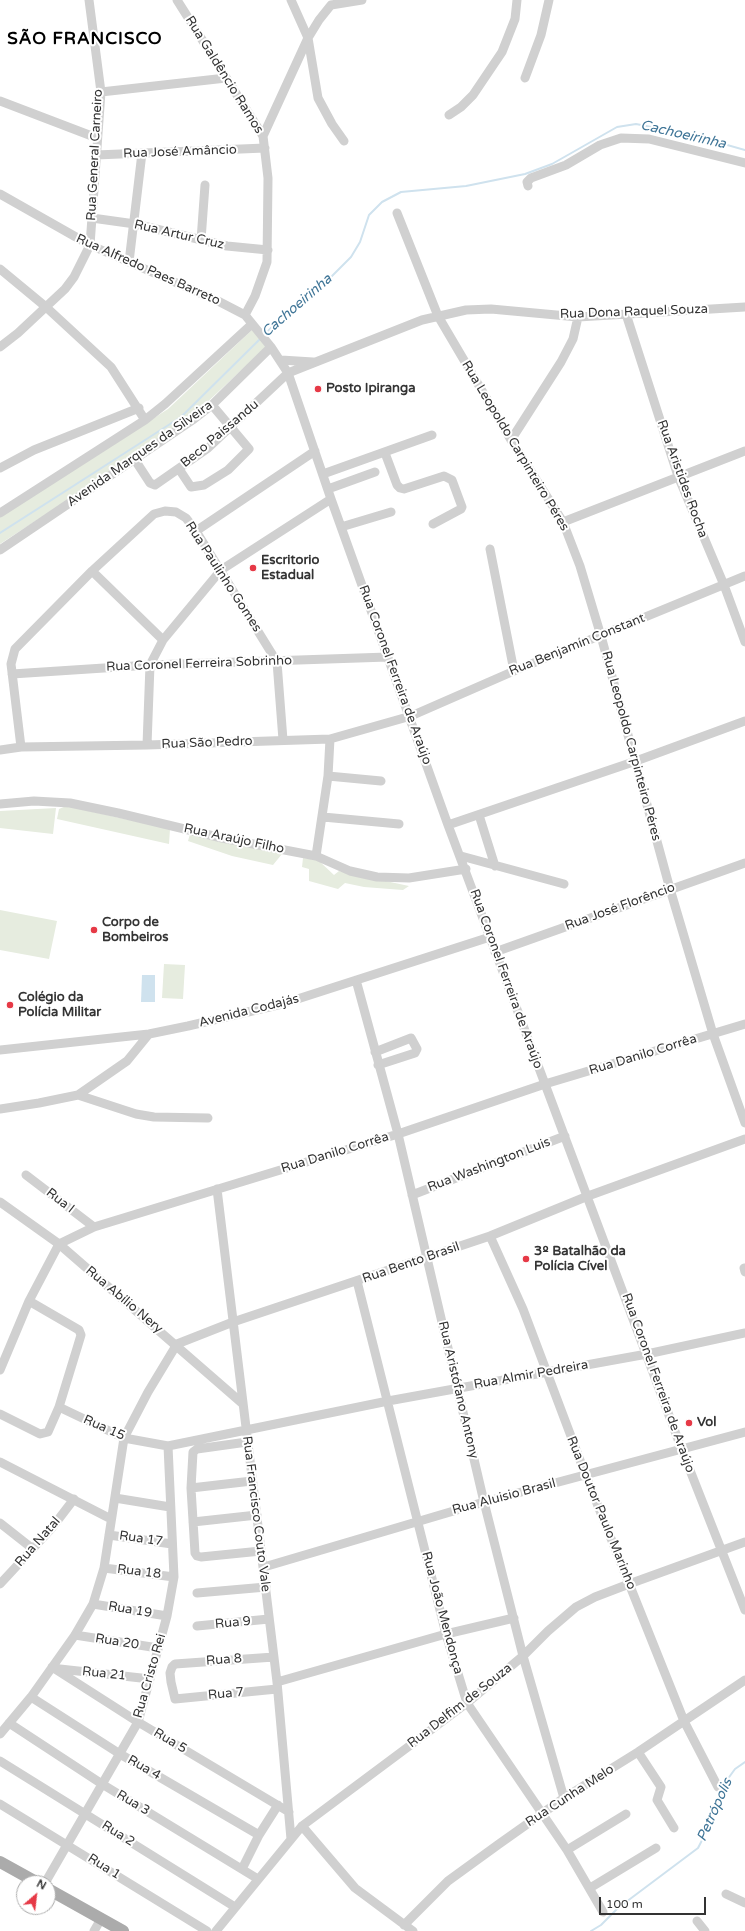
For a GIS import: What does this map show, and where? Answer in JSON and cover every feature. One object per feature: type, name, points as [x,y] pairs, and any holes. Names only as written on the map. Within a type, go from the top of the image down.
[{"type":"main road","points":[[0,1862],[24,1875]]},
{"type":"main road","points":[[56,1894],[123,1931]]},
{"type":"street","name":"Rua General Carneiro","points":[[0,347],[18,333],[46,307],[74,277],[90,245],[101,92],[89,0]]},
{"type":"street","name":"Rua Galdêncio Ramos","points":[[177,0],[263,136],[268,178],[267,262],[263,276],[245,315]]},
{"type":"street","points":[[291,0],[308,38],[318,98],[332,124],[344,140]]},
{"type":"street","points":[[263,136],[308,38],[326,11],[336,4],[362,0]]},
{"type":"street","points":[[449,115],[461,107],[473,95],[502,52],[515,19],[517,0]]},
{"type":"street","points":[[525,78],[541,35],[549,0]]},
{"type":"street","points":[[101,92],[226,78]]},
{"type":"street","points":[[0,101],[97,138]]},
{"type":"street","points":[[528,186],[527,182],[531,178],[566,165],[600,145],[621,138],[649,138],[745,163]]},
{"type":"street","name":"Rua José Amâncio","points":[[96,155],[264,148]]},
{"type":"street","points":[[129,262],[135,224],[142,153]]},
{"type":"street","points":[[201,240],[205,184]]},
{"type":"street","name":"Rua Alfredo Paes Barreto","points":[[0,194],[90,245],[218,301],[245,315],[269,345]]},
{"type":"street","name":"Rua Leopoldo Carpinteiro Péres","points":[[397,214],[438,316],[511,440],[563,522],[580,566],[636,761],[670,889],[713,1034],[745,1123]]},
{"type":"street","name":"Rua Artur Cruz","points":[[92,218],[135,224],[227,246],[268,250]]},
{"type":"street","points":[[0,269],[46,307],[111,367],[145,420]]},
{"type":"street","name":"Rua Dona Raquel Souza","points":[[288,373],[422,320],[466,310],[491,309],[578,317],[745,307]]},
{"type":"street","name":"Rua Aristides Rocha","points":[[626,314],[678,476],[724,585],[745,642]]},
{"type":"street","points":[[511,440],[561,362],[573,339],[578,317]]},
{"type":"street","name":"Avenida Marques da Silveira","points":[[0,513],[145,420],[253,326]]},
{"type":"street","name":"Avenida Marques da Silveira","points":[[0,550],[135,460],[212,405],[269,345]]},
{"type":"street","name":"Rua Coronel Ferreira de Araújo","points":[[269,345],[281,360],[288,373],[331,499],[411,716],[448,825],[466,869],[495,952],[588,1196],[682,1450],[720,1550],[745,1610]]},
{"type":"street","name":"Rua Dona Raquel Souza","points":[[281,360],[316,362]]},
{"type":"street","name":"Beco Paissandu","points":[[135,460],[152,485],[155,485],[208,448],[288,373]]},
{"type":"street","points":[[179,469],[188,484],[194,487],[204,485],[228,470],[249,449],[212,405]]},
{"type":"street","points":[[1,466],[34,450],[138,408]]},
{"type":"street","points":[[323,474],[432,435]]},
{"type":"street","points":[[196,531],[315,451]]},
{"type":"street","points":[[563,522],[745,451]]},
{"type":"street","points":[[385,453],[397,485],[400,488],[404,489],[444,476],[452,480],[462,506],[461,509],[433,524]]},
{"type":"street","points":[[328,489],[375,472]]},
{"type":"street","points":[[147,746],[150,665],[163,640],[221,570],[331,499]]},
{"type":"street","name":"Rua Paulinho Gomes","points":[[21,747],[11,658],[17,646],[92,571],[154,514],[165,511],[176,512],[186,518],[196,531],[277,662],[283,740]]},
{"type":"street","points":[[342,527],[391,512]]},
{"type":"street","points":[[490,549],[514,671]]},
{"type":"street","points":[[92,571],[163,640]]},
{"type":"street","name":"Rua Benjamín Constant","points":[[411,716],[514,671],[745,576]]},
{"type":"street","name":"Rua Coronel Ferreira Sobrinho","points":[[12,674],[150,665],[277,662],[388,657]]},
{"type":"street","name":"Rua São Pedro","points":[[0,750],[21,747],[147,746],[330,739],[411,716]]},
{"type":"street","points":[[448,825],[636,761],[745,721]]},
{"type":"street","points":[[316,856],[328,776],[330,739]]},
{"type":"street","points":[[328,776],[381,781]]},
{"type":"street","name":"Rua Araújo Filho","points":[[0,804],[34,801],[70,803],[222,838],[316,856],[350,871],[377,877],[409,878],[466,869]]},
{"type":"street","points":[[479,814],[495,866]]},
{"type":"street","points":[[323,817],[399,824]]},
{"type":"street","points":[[461,856],[564,884]]},
{"type":"street","name":"Rua José Florêncio","points":[[495,952],[745,863]]},
{"type":"street","name":"Avenida Codajás","points":[[0,1050],[149,1034],[282,1004],[490,937]]},
{"type":"street","name":"Rua Aristófano Antony","points":[[356,980],[398,1134],[484,1502],[523,1656],[564,1798]]},
{"type":"street","name":"Rua Danilo Corrêa","points":[[59,1244],[94,1227],[398,1134],[545,1084],[745,1024]]},
{"type":"street","points":[[0,1109],[39,1104],[78,1095],[127,1061],[149,1034]]},
{"type":"street","points":[[375,1052],[410,1038],[413,1039],[417,1049],[415,1053],[378,1065]]},
{"type":"street","points":[[78,1095],[136,1114],[154,1117],[208,1118]]},
{"type":"street","name":"Rua Washington Luis","points":[[412,1195],[565,1136]]},
{"type":"street","name":"Rua Bento Brasil","points":[[177,1344],[233,1322],[490,1236],[588,1196],[745,1139]]},
{"type":"street","name":"Rua I","points":[[26,1175],[94,1227]]},
{"type":"street","name":"Rua Francisco Couto Vale","points":[[217,1189],[247,1442],[264,1567],[291,1839]]},
{"type":"street","name":"Rua Abílio Nery","points":[[0,1202],[59,1244],[177,1344],[243,1404]]},
{"type":"street","name":"Rua Doutor Paulo Marinho","points":[[490,1236],[523,1309],[628,1584],[684,1721],[718,1787]]},
{"type":"street","points":[[0,1370],[29,1301],[59,1244]]},
{"type":"street","name":"Rua João Mendonça","points":[[357,1281],[446,1634],[467,1703],[543,1813],[567,1850],[603,1912]]},
{"type":"street","points":[[0,1414],[40,1434],[48,1432],[59,1407],[78,1345],[80,1330],[29,1301]]},
{"type":"street","name":"Rua Almir Pedreira","points":[[246,1430],[388,1401],[647,1354],[745,1333]]},
{"type":"street","points":[[0,1734],[55,1668],[93,1604],[104,1568],[124,1438],[148,1392],[177,1344]]},
{"type":"street","name":"Rua 15","points":[[59,1407],[124,1438],[168,1446],[246,1430]]},
{"type":"street","name":"Rua Aluisio Brasil","points":[[264,1567],[418,1520],[745,1432]]},
{"type":"street","points":[[247,1442],[197,1449],[193,1452],[191,1488],[197,1556],[262,1551]]},
{"type":"street","name":"Rua Cristo Rei","points":[[50,1875],[138,1722],[150,1679],[167,1616],[174,1577],[168,1446]]},
{"type":"street","points":[[0,1462],[111,1519]]},
{"type":"street","points":[[191,1488],[252,1480]]},
{"type":"street","points":[[115,1498],[170,1507]]},
{"type":"street","name":"Rua Natal","points":[[0,1584],[51,1529],[74,1499]]},
{"type":"street","points":[[193,1522],[257,1515]]},
{"type":"street","points":[[0,1523],[33,1549]]},
{"type":"street","name":"Rua 17","points":[[109,1535],[172,1544]]},
{"type":"street","name":"Rua Delfim de Souza","points":[[216,1931],[302,1826],[467,1703],[523,1656],[548,1631],[576,1607],[595,1597],[628,1584],[745,1542]]},
{"type":"street","name":"Rua 18","points":[[104,1568],[174,1577]]},
{"type":"street","points":[[197,1593],[266,1587]]},
{"type":"street","name":"Rua 19","points":[[93,1604],[167,1616]]},
{"type":"street","name":"Rua 7","points":[[175,1699],[277,1686],[446,1634],[514,1618]]},
{"type":"street","name":"Rua 9","points":[[197,1626],[269,1619]]},
{"type":"street","name":"Rua 20","points":[[75,1635],[158,1648]]},
{"type":"street","name":"Rua 8","points":[[175,1699],[170,1673],[175,1664],[274,1657]]},
{"type":"street","name":"Rua 21","points":[[55,1668],[150,1679]]},
{"type":"street","name":"Rua 5","points":[[55,1668],[138,1722],[289,1812]]},
{"type":"street","name":"Rua Cunha Melo","points":[[404,1925],[448,1881],[564,1798],[638,1752],[745,1680]]},
{"type":"street","name":"Rua 4","points":[[31,1697],[120,1754],[259,1835]]},
{"type":"street","name":"Rua 3","points":[[9,1723],[102,1784],[258,1879]]},
{"type":"street","points":[[638,1752],[661,1787],[657,1800],[674,1828]]},
{"type":"street","name":"Rua 2","points":[[0,1761],[236,1907]]},
{"type":"street","name":"Rua 1","points":[[0,1804],[207,1931]]},
{"type":"street","points":[[242,1869],[259,1835],[278,1805]]},
{"type":"street","points":[[567,1850],[626,1814]]},
{"type":"street","points":[[302,1826],[355,1888],[413,1931]]},
{"type":"street","points":[[590,1888],[656,1848]]},
{"type":"street","points":[[726,1894],[745,1903]]},
{"type":"street","points":[[94,1931],[101,1919]]},
{"type":"street","points":[[697,1921],[705,1931]]},
{"type":"shaded area","points":[[253,329],[267,346],[183,425],[0,544],[0,517],[168,409]]},
{"type":"shaded area","points":[[66,806],[170,829],[169,844],[57,819],[59,809]]},
{"type":"shaded area","points":[[56,808],[53,834],[0,828],[0,811]]},
{"type":"shaded area","points":[[190,834],[282,854],[273,865],[232,856],[188,841]]},
{"type":"shaded area","points":[[303,858],[318,860],[334,875],[339,871],[409,886],[403,890],[364,887],[345,883],[338,889],[309,881],[309,869],[302,867]]},
{"type":"shaded area","points":[[0,910],[57,921],[49,959],[0,950]]},
{"type":"shaded area","points":[[164,964],[185,965],[183,999],[162,998]]},
{"type":"water","points":[[142,975],[155,975],[155,1002],[141,1002]]},
{"type":"waterway","name":"Cachoeirinha","points":[[265,334],[285,314],[312,296],[351,257],[360,242],[369,215],[382,202],[401,192],[466,186],[525,174],[552,164],[617,127],[636,124],[692,135],[745,150]]},
{"type":"waterway","name":"Cachoeirinha","points":[[0,533],[181,417],[260,339]]},
{"type":"waterway","name":"Petrópolis","points":[[591,1931],[601,1925],[618,1908],[698,1848],[711,1823],[727,1780],[735,1769],[745,1762]]},
{"type":"place","name":"Posto Ipiranga","points":[[318,389]]},
{"type":"place","name":"Escritorio Estadual","points":[[253,568]]},
{"type":"place","name":"Corpo de Bombeiros","points":[[94,930]]},
{"type":"place","name":"Colégio da Polícia Militar","points":[[10,1005]]},
{"type":"place","name":"3º Batalhão da Polícia Cível","points":[[526,1259]]},
{"type":"place","name":"Vol","points":[[689,1423]]},
{"type":"district","name":"SÃO FRANCISCO","points":[[85,40]]}]
